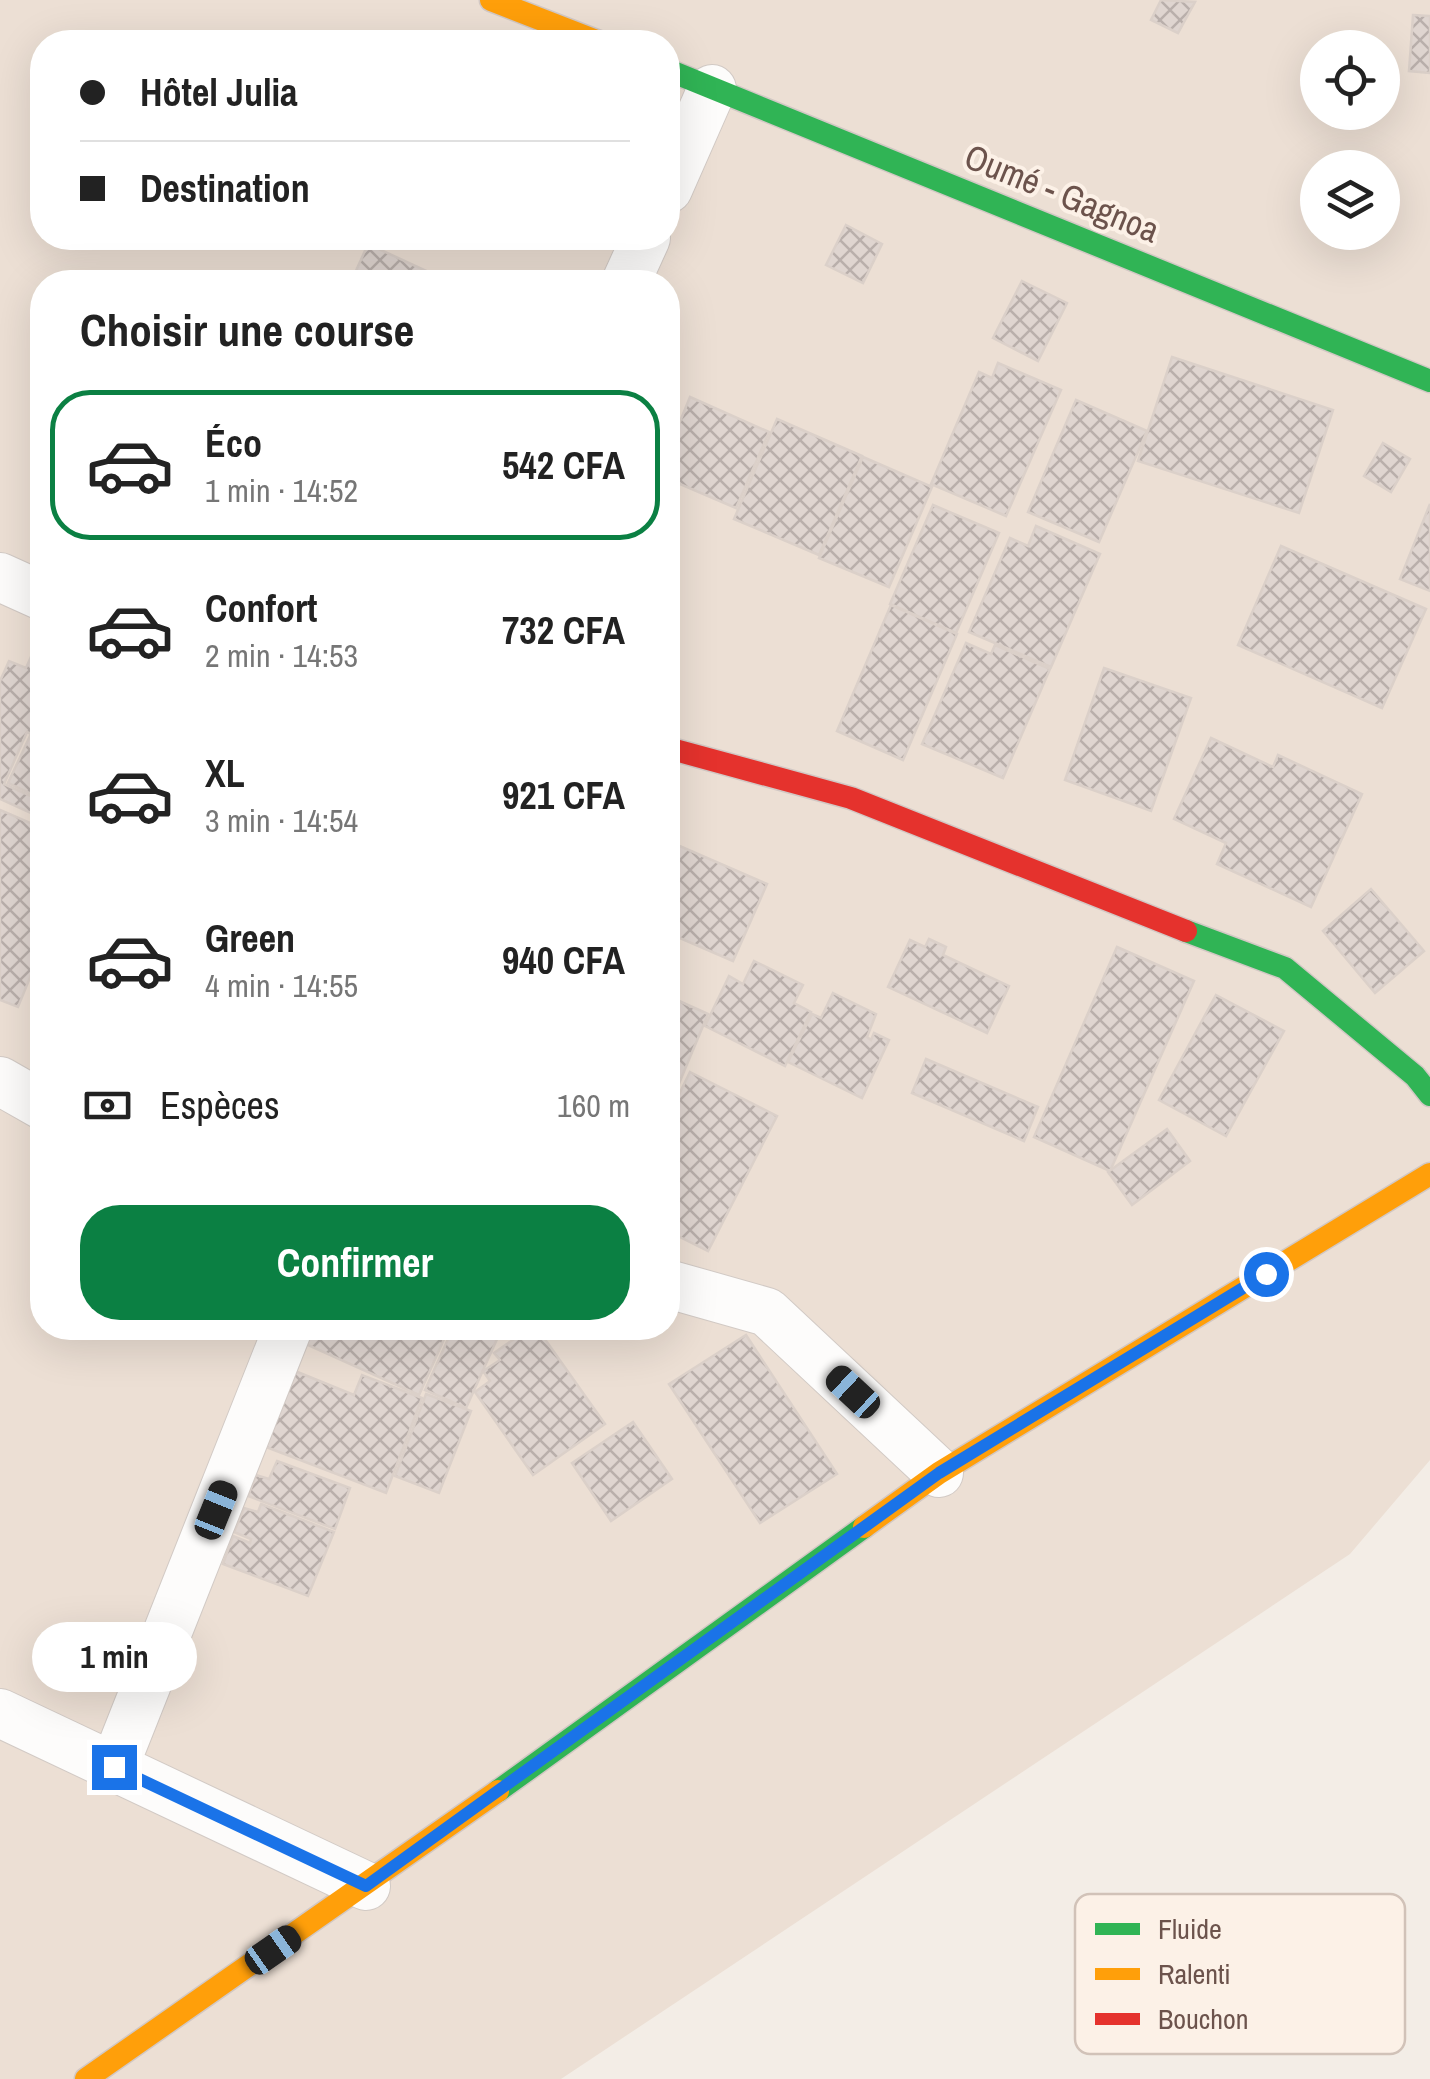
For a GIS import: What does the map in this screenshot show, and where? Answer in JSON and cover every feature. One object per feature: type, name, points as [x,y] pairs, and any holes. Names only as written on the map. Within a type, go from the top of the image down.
[{"type":"street","points":[[491,0],[568,30]]},
{"type":"street","name":"Oumé - Gagnoa","points":[[680,75],[1430,381]]},
{"type":"street","points":[[680,162],[712,89]]},
{"type":"street","points":[[0,577],[30,591]]},
{"type":"street","points":[[680,751],[851,798],[1286,968],[1415,1076],[1430,1095]]},
{"type":"street","points":[[0,1082],[30,1098]]},
{"type":"street","points":[[86,2079],[366,1886],[939,1473],[1430,1174]]},
{"type":"street","points":[[680,1287],[767,1312],[939,1473]]},
{"type":"street","points":[[114,1767],[283,1340]]},
{"type":"street","points":[[0,1713],[366,1886]]},
{"type":"shaded area","points":[[0,0],[1430,0],[1430,1460],[1350,1554],[561,2079],[0,2079]]},
{"type":"building","points":[[1161,0],[1195,2],[1178,33],[1151,20]]},
{"type":"building","points":[[1413,15],[1430,16],[1430,73],[1409,71]]},
{"type":"building","points":[[846,225],[882,244],[863,283],[826,265]]},
{"type":"building","points":[[365,250],[381,250],[424,270],[356,270]]},
{"type":"building","points":[[1022,281],[1067,303],[1038,361],[993,338]]},
{"type":"building","points":[[1172,357],[1333,410],[1299,513],[1138,461]]},
{"type":"building","points":[[998,363],[1061,390],[1006,516],[931,484],[979,372],[992,378]]},
{"type":"building","points":[[690,397],[769,432],[736,508],[680,484],[680,422]]},
{"type":"building","points":[[1076,400],[1147,431],[1099,542],[1028,512]]},
{"type":"building","points":[[777,419],[862,456],[819,555],[734,519]]},
{"type":"building","points":[[1383,443],[1410,459],[1391,492],[1364,476]]},
{"type":"building","points":[[863,457],[932,487],[889,587],[819,558]]},
{"type":"building","points":[[1430,504],[1430,591],[1400,579]]},
{"type":"building","points":[[933,505],[999,533],[956,633],[890,604]]},
{"type":"building","points":[[1036,526],[1100,554],[1051,667],[969,632],[1010,538],[1028,546]]},
{"type":"building","points":[[1281,546],[1426,609],[1382,708],[1238,645]]},
{"type":"building","points":[[891,605],[957,634],[903,760],[837,731]]},
{"type":"building","points":[[966,643],[991,654],[995,645],[1050,669],[1003,778],[922,744]]},
{"type":"building","points":[[30,659],[30,733],[27,732],[4,784],[30,796],[30,813],[0,799],[0,681],[9,661],[26,668]]},
{"type":"building","points":[[1104,668],[1191,698],[1151,811],[1065,780]]},
{"type":"building","points":[[30,736],[30,793],[8,783]]},
{"type":"building","points":[[1211,738],[1273,767],[1278,755],[1362,794],[1311,907],[1217,864],[1226,843],[1174,819]]},
{"type":"building","points":[[0,810],[30,823],[30,978],[18,1007],[0,1000]]},
{"type":"building","points":[[680,846],[767,884],[733,961],[680,938]]},
{"type":"building","points":[[1371,889],[1424,951],[1375,993],[1323,931]]},
{"type":"building","points":[[929,939],[946,947],[943,955],[1009,986],[987,1033],[888,987],[910,940],[925,947]]},
{"type":"building","points":[[1117,947],[1194,981],[1110,1171],[1034,1137]]},
{"type":"building","points":[[754,961],[803,985],[794,1003],[811,1012],[785,1066],[705,1026],[729,976],[743,984]]},
{"type":"building","points":[[833,993],[876,1014],[867,1037],[871,1040],[874,1033],[889,1040],[862,1098],[788,1062],[812,1014],[821,1018]]},
{"type":"building","points":[[1216,995],[1284,1031],[1226,1136],[1159,1100]]},
{"type":"building","points":[[680,1001],[708,1014],[680,1081]]},
{"type":"building","points":[[926,1059],[1038,1107],[1024,1141],[912,1093]]},
{"type":"building","points":[[690,1072],[777,1116],[708,1251],[680,1237],[680,1092]]},
{"type":"building","points":[[1167,1129],[1190,1161],[1132,1205],[1108,1172]]},
{"type":"building","points":[[746,1335],[837,1474],[760,1523],[669,1384]]},
{"type":"building","points":[[302,1340],[444,1340],[419,1395]]},
{"type":"building","points":[[448,1340],[497,1340],[466,1408],[425,1390]]},
{"type":"building","points":[[513,1340],[546,1340],[605,1424],[533,1475],[475,1392],[490,1381],[483,1371],[500,1360],[494,1353]]},
{"type":"building","points":[[295,1371],[354,1395],[362,1375],[422,1398],[386,1493],[266,1447]]},
{"type":"building","points":[[426,1394],[471,1411],[439,1493],[395,1476]]},
{"type":"building","points":[[633,1422],[672,1479],[611,1521],[572,1463]]},
{"type":"building","points":[[277,1461],[350,1488],[335,1529],[248,1496],[256,1475],[269,1479]]},
{"type":"building","points":[[261,1504],[334,1532],[308,1596],[223,1564],[233,1536],[250,1543],[251,1539],[234,1532],[244,1508],[258,1512]]},
{"type":"traffic: fast","points":[[680,75],[1430,381]]},
{"type":"traffic: fast","points":[[1186,931],[1285,968],[1415,1076],[1430,1095]]},
{"type":"traffic: fast","points":[[498,1791],[864,1527]]},
{"type":"traffic: slow","points":[[491,0],[568,30]]},
{"type":"traffic: slow","points":[[864,1527],[939,1473],[1430,1174]]},
{"type":"traffic: slow","points":[[86,2079],[498,1791]]},
{"type":"traffic: jam","points":[[680,751],[851,798],[1186,931]]},
{"type":"route","points":[[114,1767],[366,1886],[939,1473],[1266,1274]]}]
